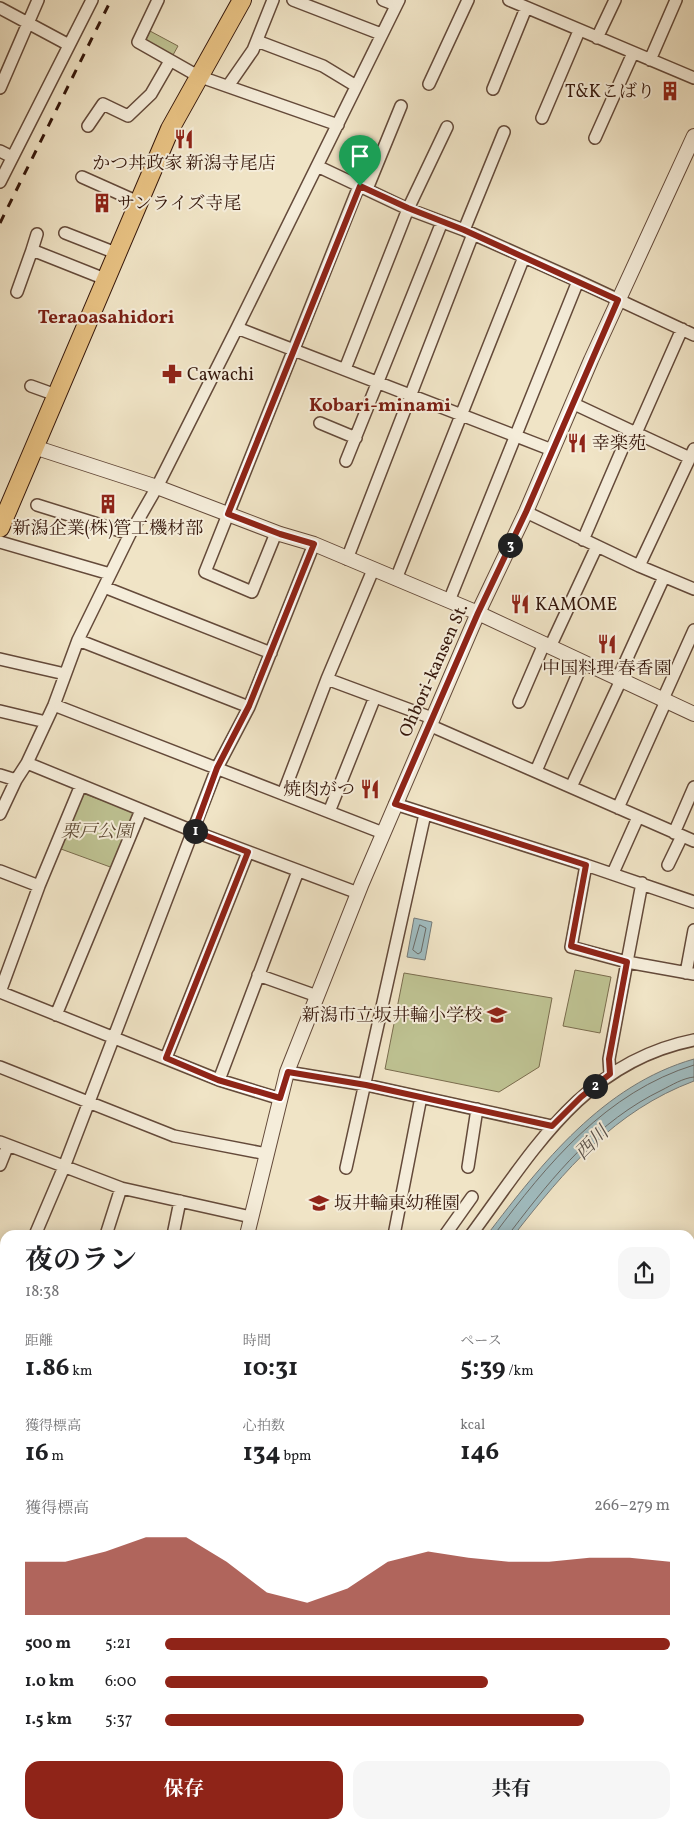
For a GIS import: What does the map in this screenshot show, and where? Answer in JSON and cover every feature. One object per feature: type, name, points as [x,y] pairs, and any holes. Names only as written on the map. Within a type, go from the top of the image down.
[{"type":"main road","points":[[0,528],[5,501],[34,448],[170,129],[242,0]]},
{"type":"street","points":[[0,88],[38,0]]},
{"type":"street","points":[[0,182],[92,0]]},
{"type":"street","points":[[158,0],[138,42],[198,76],[338,125]]},
{"type":"street","points":[[228,86],[257,40],[272,0]]},
{"type":"street","points":[[293,0],[381,34]]},
{"type":"street","points":[[0,814],[16,780],[27,763],[54,705],[78,640],[110,574],[157,487],[237,328],[397,3],[382,0]]},
{"type":"street","points":[[429,84],[468,0]]},
{"type":"street","points":[[509,0],[530,6],[579,31],[694,78]]},
{"type":"street","points":[[597,38],[615,0]]},
{"type":"street","points":[[650,60],[676,0]]},
{"type":"street","points":[[493,89],[530,6]]},
{"type":"street","points":[[0,8],[69,45]]},
{"type":"street","points":[[542,118],[579,31]]},
{"type":"street","points":[[257,40],[323,66],[356,86]]},
{"type":"street","points":[[595,138],[633,53]]},
{"type":"street","points":[[88,126],[99,102],[128,116],[151,94],[170,61]]},
{"type":"street","points":[[276,533],[252,592],[205,572],[293,350],[363,188],[401,106]]},
{"type":"street","points":[[346,369],[408,208],[447,127]]},
{"type":"street","points":[[347,559],[410,394],[504,132]]},
{"type":"street","name":"Ohbori-kansen St.","points":[[248,1230],[288,1072],[358,893],[478,613],[526,512],[618,300],[694,136]]},
{"type":"street","points":[[0,151],[12,157]]},
{"type":"street","points":[[317,166],[690,332],[633,432],[583,540]]},
{"type":"street","points":[[82,177],[138,202]]},
{"type":"street","points":[[346,461],[442,222]]},
{"type":"street","points":[[65,233],[116,253]]},
{"type":"street","points":[[17,292],[37,234]]},
{"type":"street","points":[[32,250],[105,279]]},
{"type":"street","points":[[396,579],[524,257]]},
{"type":"street","points":[[448,601],[578,281]]},
{"type":"street","points":[[237,328],[552,450]]},
{"type":"street","points":[[31,386],[56,394]]},
{"type":"street","points":[[572,404],[633,432],[692,453],[639,566]]},
{"type":"street","points":[[320,423],[356,438]]},
{"type":"street","points":[[34,448],[157,487],[276,533],[314,544],[478,613],[694,714]]},
{"type":"street","points":[[37,505],[130,534]]},
{"type":"street","points":[[526,512],[639,566],[694,589]]},
{"type":"street","points":[[0,542],[110,574]]},
{"type":"street","points":[[37,1230],[90,1101],[217,768],[249,706],[314,544]]},
{"type":"street","points":[[519,702],[597,546]]},
{"type":"street","points":[[283,794],[327,679],[373,570]]},
{"type":"street","points":[[571,787],[664,577]]},
{"type":"street","points":[[104,587],[271,653]]},
{"type":"street","points":[[618,808],[694,630]]},
{"type":"street","points":[[78,640],[249,706]]},
{"type":"street","points":[[0,659],[66,674]]},
{"type":"street","points":[[536,771],[583,662]]},
{"type":"street","points":[[327,679],[431,721],[571,787],[694,841]]},
{"type":"street","points":[[329,812],[374,697]]},
{"type":"street","points":[[54,705],[383,833]]},
{"type":"street","points":[[0,711],[46,722]]},
{"type":"street","points":[[27,763],[194,831],[358,893]]},
{"type":"street","points":[[0,775],[16,780]]},
{"type":"street","points":[[80,785],[38,886],[0,992],[218,1080],[280,1098]]},
{"type":"street","points":[[668,865],[694,787]]},
{"type":"street","points":[[395,804],[614,873],[694,902]]},
{"type":"street","points":[[56,1014],[141,810]]},
{"type":"street","points":[[346,1168],[425,814]]},
{"type":"street","points":[[614,873],[638,817]]},
{"type":"street","points":[[166,1058],[248,852]]},
{"type":"street","points":[[586,865],[571,946],[627,962],[690,974],[694,930]]},
{"type":"street","points":[[0,871],[38,886]]},
{"type":"street","points":[[218,1080],[298,871]]},
{"type":"street","points":[[610,1074],[609,1059],[642,883]]},
{"type":"street","points":[[258,975],[317,996]]},
{"type":"street","points":[[475,1230],[552,1126],[581,1097],[610,1074],[670,1045],[694,1040]]},
{"type":"street","points":[[0,1067],[90,1101],[174,1136],[267,1154]]},
{"type":"street","points":[[288,1072],[366,1085],[552,1126]]},
{"type":"street","points":[[395,1230],[421,1097]]},
{"type":"street","points":[[468,1167],[477,1109]]},
{"type":"street","points":[[0,1165],[4,1143],[121,1188],[251,1217]]},
{"type":"street","points":[[108,1230],[121,1188]]},
{"type":"street","points":[[449,1230],[472,1197]]},
{"type":"street","points":[[174,1230],[180,1200]]},
{"type":"green space","points":[[150,31],[178,46],[173,55],[145,41]]},
{"type":"green space","name":"栗戸公園","points":[[82,793],[134,812],[113,868],[61,849]]},
{"type":"green space","points":[[575,970],[611,977],[600,1033],[563,1026]]},
{"type":"green space","points":[[404,973],[552,998],[539,1067],[499,1092],[385,1069]]},
{"type":"water","points":[[414,918],[432,922],[425,960],[407,957]]},
{"type":"water","name":"西川","points":[[694,1059],[694,1081],[665,1094],[615,1126],[572,1166],[518,1230],[491,1230],[530,1181],[577,1130],[603,1107],[631,1087],[661,1071]]},
{"type":"railway","points":[[0,223],[111,0]]},
{"type":"place","name":"T&Kこばり","points":[[670,91]]},
{"type":"place","name":"かつ丼政家 新潟寺尾店","points":[[184,139]]},
{"type":"place","name":"サンライズ寺尾","points":[[102,203]]},
{"type":"place","name":"Cawachi","points":[[172,374]]},
{"type":"place","name":"幸楽苑","points":[[577,443]]},
{"type":"place","name":"新潟企業(株)管工機材部","points":[[108,504]]},
{"type":"place","name":"KAMOME","points":[[520,604]]},
{"type":"place","name":"中国料理 春香園","points":[[607,644]]},
{"type":"place","name":"焼肉がつ","points":[[370,789]]},
{"type":"place","name":"新潟市立坂井輪小学校","points":[[497,1015]]},
{"type":"place","name":"坂井輪東幼稚園","points":[[319,1203]]},
{"type":"district","name":"Teraoasahidori","points":[[106,316]]},
{"type":"district","name":"Kobari-minami","points":[[380,404]]},
{"type":"route","points":[[360,186],[408,208],[464,230],[618,300],[526,512],[478,613],[395,804],[586,865],[571,946],[627,962],[609,1059],[610,1074],[581,1097],[552,1126],[366,1085],[288,1072],[280,1098],[218,1080],[166,1058],[248,852],[194,831],[217,768],[249,706],[314,544],[280,534],[228,514],[360,186]]}]
